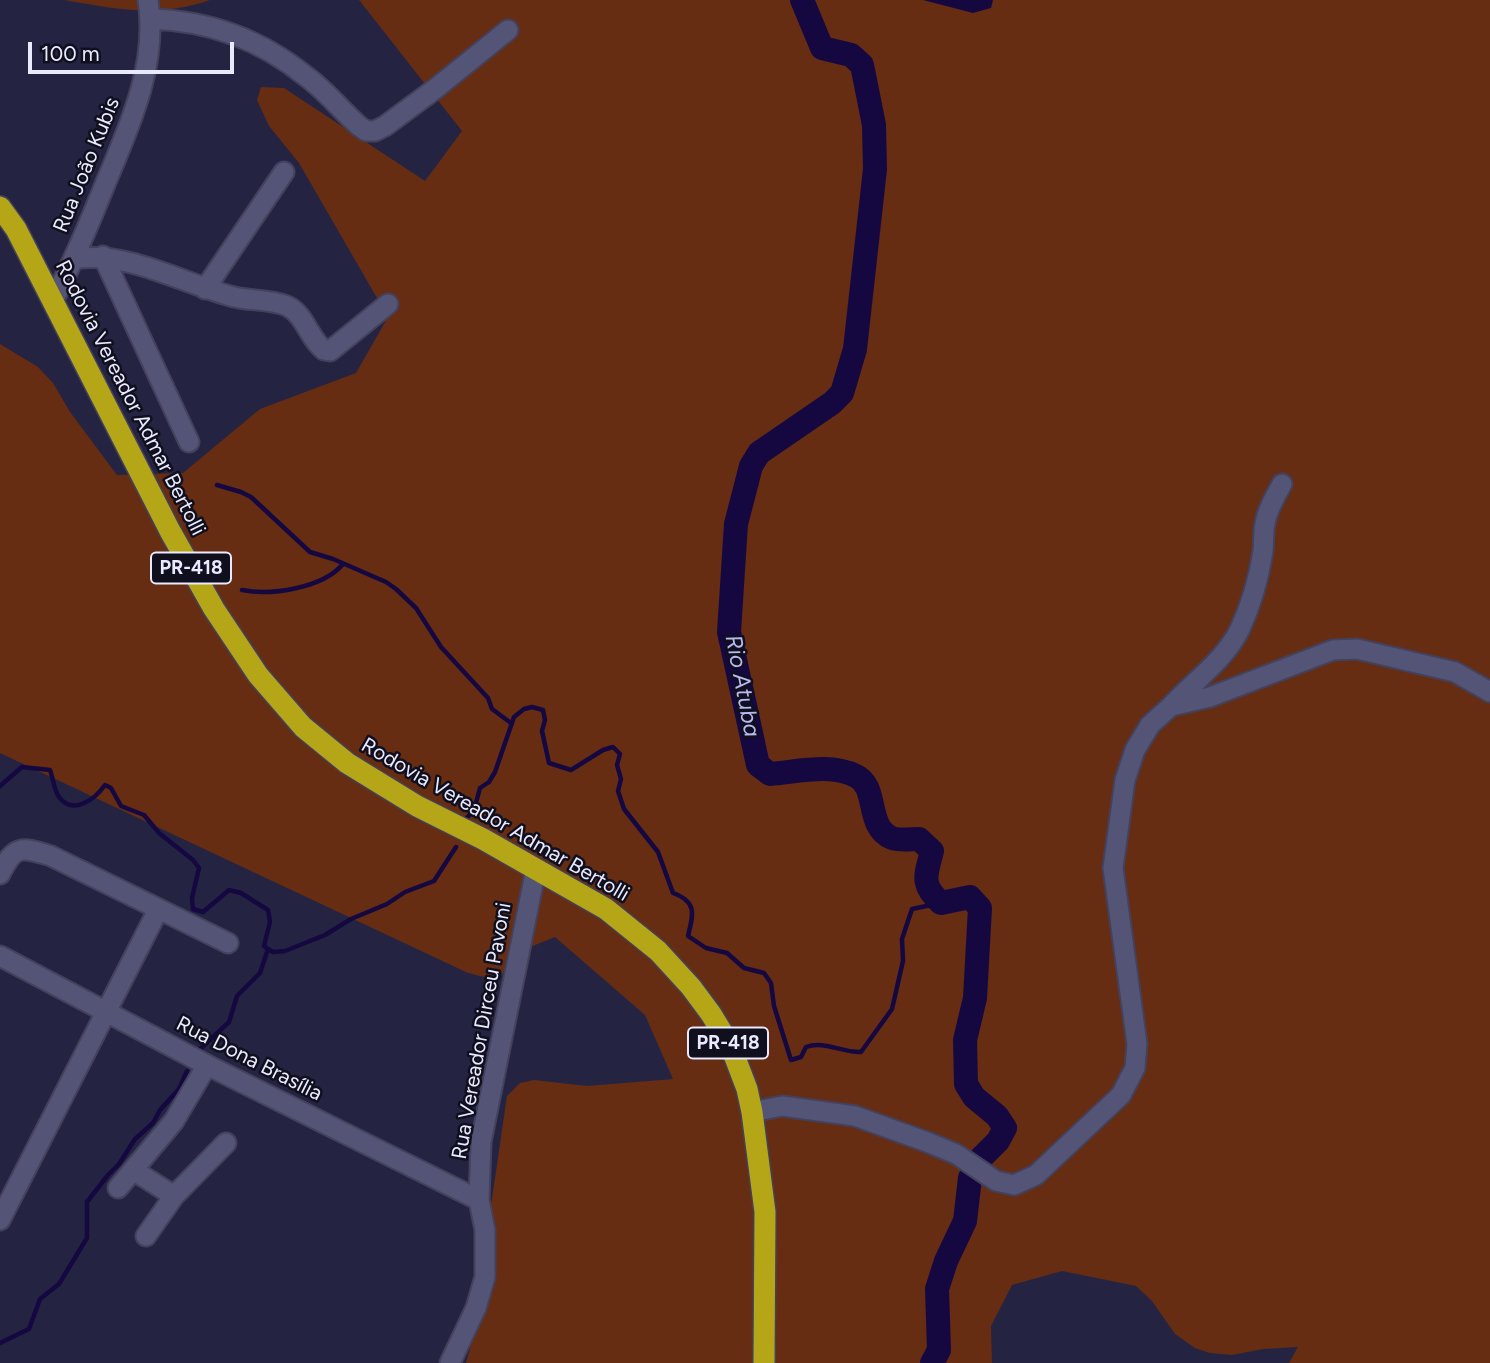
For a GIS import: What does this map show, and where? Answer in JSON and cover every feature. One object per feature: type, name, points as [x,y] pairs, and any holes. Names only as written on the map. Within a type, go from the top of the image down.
[{"type":"highway","name":"Rodovia Vereador Admar Bertolli","points":[[0,207],[16,229],[170,531],[214,609],[258,675],[303,727],[348,763],[417,806],[606,909],[658,951],[712,1014],[731,1047],[747,1089],[751,1112],[765,1212],[764,1363]]},
{"type":"street","points":[[150,10],[242,38],[277,56],[308,77],[366,131],[385,126],[508,30]]},
{"type":"street","name":"Rua João Kubis","points":[[53,301],[75,259],[132,121],[145,73],[150,10]]},
{"type":"street","points":[[205,289],[284,172]]},
{"type":"street","points":[[75,259],[103,256],[127,261],[205,289],[287,306],[296,312],[320,347],[330,351],[388,303]]},
{"type":"street","points":[[103,256],[190,442]]},
{"type":"street","points":[[751,1112],[782,1105],[855,1116],[956,1154],[996,1181],[1014,1185],[1036,1175],[1121,1096],[1135,1068],[1137,1044],[1113,868],[1125,780],[1135,750],[1150,725],[1205,675],[1230,647],[1258,579],[1265,523],[1282,484]]},
{"type":"street","points":[[1171,706],[1210,697],[1333,649],[1357,649],[1455,672],[1490,692]]},
{"type":"street","points":[[0,874],[8,857],[16,850],[28,849],[51,856],[228,943]]},
{"type":"street","name":"Rua Vereador Dirceu Pavoni","points":[[450,1363],[476,1308],[485,1277],[485,1230],[479,1200],[481,1142],[536,869]]},
{"type":"street","points":[[0,1220],[158,910]]},
{"type":"street","name":"Rua Dona Brasília","points":[[0,956],[207,1065],[479,1200]]},
{"type":"street","points":[[118,1188],[188,1101],[207,1065]]},
{"type":"street","points":[[146,1236],[174,1196],[226,1143]]},
{"type":"street","points":[[133,1170],[174,1196]]},
{"type":"shaded area","points":[[64,0],[210,0],[173,9],[137,10]]},
{"type":"shaded area","points":[[359,0],[1490,0],[1490,1363],[1289,1363],[1298,1347],[1263,1349],[1232,1355],[1210,1353],[1195,1348],[1175,1334],[1152,1301],[1136,1286],[1062,1271],[1012,1285],[991,1326],[992,1363],[466,1363],[507,1096],[520,1083],[534,1080],[587,1086],[673,1079],[645,1015],[555,937],[520,951],[502,974],[484,977],[468,973],[0,753],[0,344],[38,367],[53,383],[70,412],[117,475],[183,473],[260,409],[356,373],[388,317],[299,163],[269,126],[257,100],[261,87],[284,88],[425,181],[462,131]]},
{"type":"shaded area","points":[[923,0],[993,0],[991,8],[973,13]]},
{"type":"waterway","name":"Rio Atuba","points":[[802,0],[822,48],[851,55],[862,65],[874,125],[875,169],[855,349],[842,393],[832,403],[759,453],[751,466],[736,524],[729,632],[758,765],[770,774],[824,769],[856,776],[868,789],[878,825],[884,833],[895,839],[919,839],[932,851],[926,879],[934,896],[941,903],[970,897],[980,908],[975,998],[965,1040],[966,1084],[974,1097],[997,1116],[1005,1128],[998,1141],[978,1161]]},
{"type":"waterway","points":[[217,485],[251,497],[310,552],[333,559],[396,589],[416,608],[441,647],[488,698],[492,709],[511,723]]},
{"type":"waterway","points":[[242,590],[267,592],[296,588],[323,579],[343,564]]},
{"type":"waterway","points":[[464,821],[474,810],[480,788],[489,782],[495,772],[514,717],[524,709],[532,707],[543,710],[545,720],[542,731],[549,763],[571,770],[603,750],[613,747],[620,754],[617,765],[621,779],[618,791],[624,809],[658,852],[673,893],[687,901],[692,910],[688,936],[706,948],[727,953],[744,968],[764,973],[771,983],[774,1006],[791,1060],[801,1057],[806,1047],[813,1045],[861,1052],[892,1009],[903,961],[902,939],[912,909],[941,903]]},
{"type":"waterway","points":[[0,786],[22,767],[50,770],[59,797],[65,803],[77,805],[90,800],[105,785],[111,788],[121,806],[144,815],[159,833],[199,868],[192,898],[193,909],[203,912],[229,890],[241,893],[268,910],[270,922],[264,946],[268,949],[260,973],[237,996],[229,1022],[197,1052]]},
{"type":"waterway","points":[[268,949],[273,952],[285,951],[325,935],[405,892],[434,881],[456,847]]},
{"type":"waterway","points":[[0,1343],[29,1329],[40,1299],[59,1284],[87,1238],[87,1202],[119,1164],[135,1139],[153,1123],[160,1110],[179,1089],[187,1071]]},
{"type":"waterway","name":"Rio Atuba","points":[[932,1363],[939,1350],[937,1289],[946,1261],[965,1221],[970,1178]]}]
